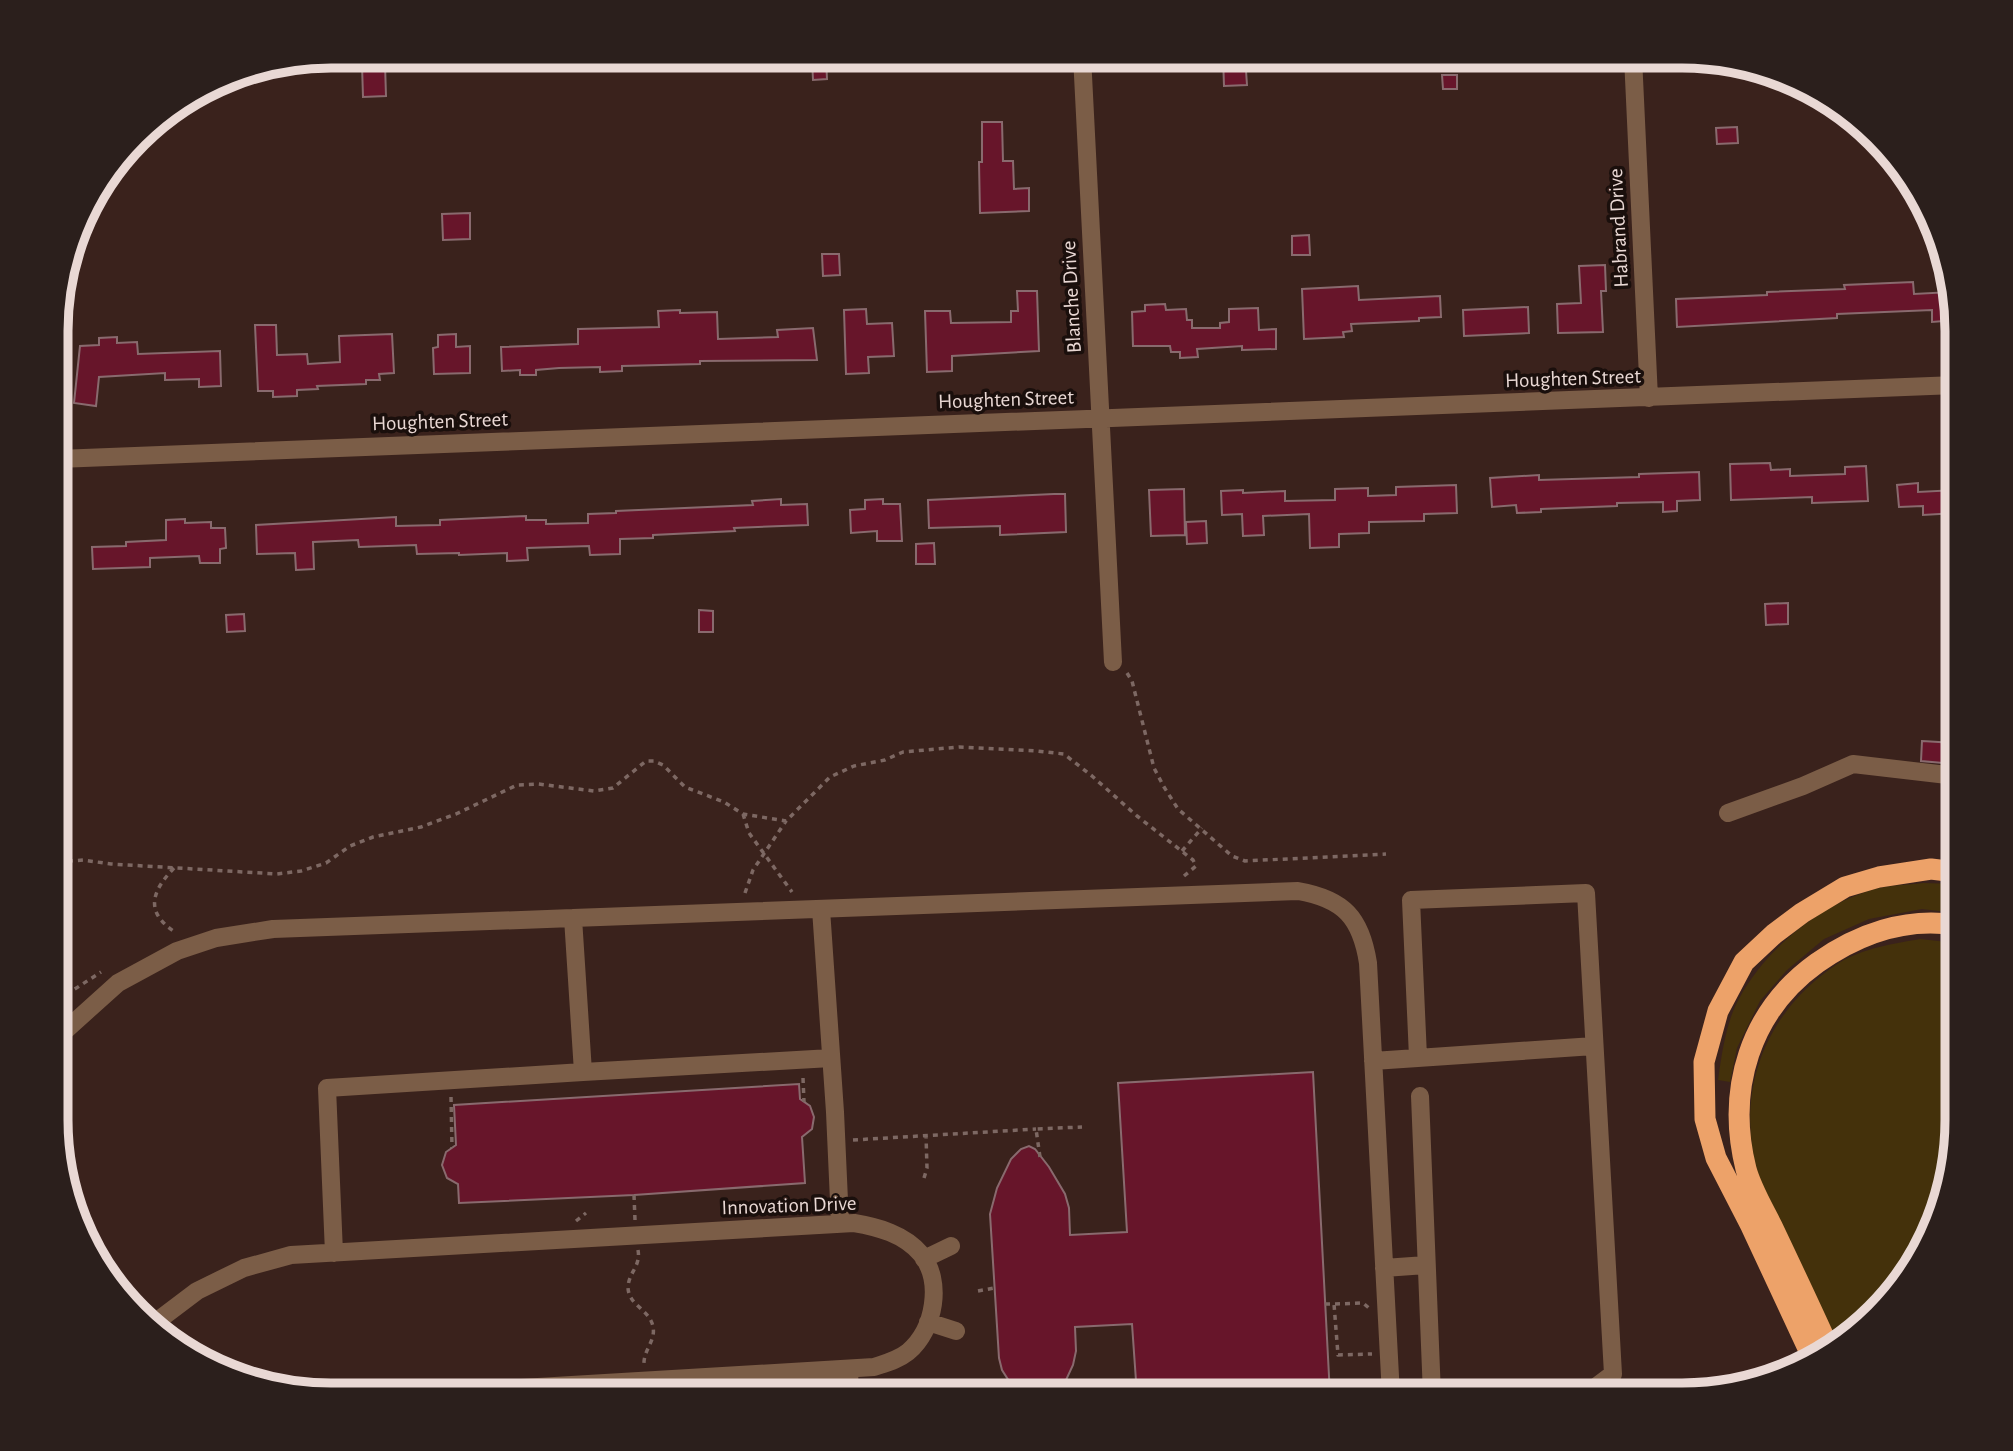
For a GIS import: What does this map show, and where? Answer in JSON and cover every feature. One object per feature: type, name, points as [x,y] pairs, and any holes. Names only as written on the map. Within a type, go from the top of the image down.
[{"type":"highway","points":[[1815,1347],[1716,1158],[1705,1119],[1704,1062],[1718,1011],[1744,962],[1773,934],[1846,887],[1878,877],[1931,869],[1945,871]]},
{"type":"highway","points":[[1815,1346],[1746,1171],[1737,1117],[1742,1077],[1756,1033],[1774,1003],[1801,974],[1860,937],[1897,925],[1945,923]]},
{"type":"street","name":"Blanche Drive","points":[[1083,68],[1112,662]]},
{"type":"street","name":"Habrand Drive","points":[[1634,68],[1649,398]]},
{"type":"street","name":"Houghten Street","points":[[68,459],[1945,385]]},
{"type":"street","points":[[1728,813],[1803,786],[1853,764],[1945,775]]},
{"type":"street","points":[[68,1028],[118,983],[177,951],[216,937],[273,929],[573,918],[741,903],[821,909],[1298,891],[1318,894],[1347,911],[1360,929],[1368,963],[1390,1383]]},
{"type":"street","points":[[1418,1057],[1411,900],[1586,893],[1613,1374],[1601,1383]]},
{"type":"street","points":[[821,909],[840,1223]]},
{"type":"street","points":[[573,918],[583,1072]]},
{"type":"street","points":[[1373,1061],[1594,1046]]},
{"type":"street","points":[[334,1253],[327,1088],[831,1058]]},
{"type":"street","points":[[1420,1096],[1431,1383]]},
{"type":"street","name":"Innovation Drive","points":[[160,1319],[197,1290],[244,1268],[291,1255],[840,1223],[874,1226],[889,1232],[907,1241],[924,1259]]},
{"type":"street","points":[[608,1383],[873,1367],[908,1352],[919,1339],[929,1322],[934,1290],[931,1270],[924,1259],[951,1246]]},
{"type":"street","points":[[1384,1268],[1426,1265]]},
{"type":"street","points":[[929,1322],[956,1331]]},
{"type":"street","points":[[849,1369],[850,1383]]},
{"type":"path","points":[[1112,662],[1121,663],[1132,681],[1154,768],[1164,787],[1178,809],[1232,856],[1245,861],[1385,854]]},
{"type":"path","points":[[741,903],[753,870],[786,821],[830,777],[854,766],[886,760],[903,752],[959,747],[1064,754],[1182,851],[1196,866],[1187,875],[1180,877]]},
{"type":"path","points":[[68,861],[83,859],[111,864],[277,874],[301,872],[326,863],[351,846],[373,837],[421,827],[456,814],[517,785],[538,784],[594,791],[613,788],[646,761],[663,765],[685,787],[723,802],[743,814],[786,821]]},
{"type":"path","points":[[743,814],[749,833],[796,901]]},
{"type":"path","points":[[1182,851],[1202,828]]},
{"type":"path","points":[[174,868],[161,882],[154,896],[155,911],[165,926],[177,933]]},
{"type":"path","points":[[741,903],[757,894]]},
{"type":"path","points":[[781,894],[793,894]]},
{"type":"path","points":[[171,935],[185,931]]},
{"type":"path","points":[[68,994],[110,967]]},
{"type":"path","points":[[804,1083],[804,1102]]},
{"type":"path","points":[[847,1140],[1082,1127]]},
{"type":"path","points":[[1036,1129],[1040,1157]]},
{"type":"path","points":[[923,1178],[927,1168],[926,1135]]},
{"type":"path","points":[[634,1195],[636,1229]]},
{"type":"path","points":[[637,1248],[639,1263],[628,1286],[630,1296],[651,1319],[654,1337],[643,1356],[644,1374]]},
{"type":"path","points":[[978,1291],[994,1288]]},
{"type":"path","points":[[1325,1304],[1363,1303],[1374,1313]]},
{"type":"path","points":[[1334,1304],[1338,1354],[1377,1354]]},
{"type":"shaded area","points":[[1923,883],[1945,884],[1945,912],[1922,909],[1869,919],[1824,939],[1787,970],[1760,1001],[1737,1048],[1730,1082],[1718,1080],[1731,1016],[1751,979],[1765,962],[1797,930],[1816,917],[1855,896],[1881,888]]},
{"type":"shaded area","points":[[1920,939],[1945,942],[1943,1154],[1931,1204],[1910,1251],[1880,1293],[1855,1318],[1833,1334],[1759,1178],[1751,1140],[1750,1110],[1754,1081],[1763,1053],[1776,1027],[1793,1003],[1839,963],[1878,947]]},
{"type":"building","points":[[362,68],[385,68],[386,96],[363,97]]},
{"type":"building","points":[[812,68],[826,68],[827,79],[813,80]]},
{"type":"building","points":[[1223,68],[1246,68],[1247,85],[1224,86]]},
{"type":"building","points":[[1442,75],[1457,75],[1457,89],[1443,89]]},
{"type":"building","points":[[982,122],[1002,122],[1003,161],[1013,161],[1014,189],[1029,188],[1029,211],[980,213],[979,162],[982,162]]},
{"type":"building","points":[[1737,127],[1738,143],[1717,144],[1716,128]]},
{"type":"building","points":[[470,213],[470,239],[443,240],[442,214]]},
{"type":"building","points":[[1309,235],[1310,255],[1292,255],[1292,236]]},
{"type":"building","points":[[822,254],[839,254],[840,275],[823,276]]},
{"type":"building","points":[[1605,265],[1606,291],[1601,291],[1603,332],[1558,333],[1557,304],[1581,303],[1579,266]]},
{"type":"building","points":[[1913,282],[1914,294],[1942,292],[1944,321],[1932,322],[1932,310],[1837,314],[1837,318],[1677,327],[1676,299],[1845,289],[1844,285]]},
{"type":"building","points":[[1358,286],[1359,300],[1440,296],[1441,317],[1419,318],[1419,321],[1351,324],[1352,331],[1343,332],[1344,337],[1304,339],[1302,289]]},
{"type":"building","points":[[1017,291],[1037,291],[1039,351],[952,356],[952,371],[927,372],[925,311],[950,311],[951,323],[1011,322],[1011,311],[1018,311]]},
{"type":"building","points":[[1165,304],[1166,310],[1186,309],[1187,320],[1192,320],[1192,328],[1220,328],[1220,323],[1229,322],[1229,309],[1258,308],[1259,330],[1276,329],[1276,349],[1242,350],[1242,346],[1197,349],[1198,357],[1180,358],[1180,352],[1171,352],[1170,346],[1133,346],[1132,312],[1145,311],[1145,305]]},
{"type":"building","points":[[1528,307],[1529,333],[1464,336],[1463,310]]},
{"type":"building","points":[[866,309],[867,324],[892,323],[894,356],[868,357],[869,373],[846,374],[844,310]]},
{"type":"building","points":[[680,310],[680,313],[717,312],[718,339],[778,337],[777,330],[813,328],[817,360],[700,361],[700,364],[622,366],[622,371],[600,372],[600,367],[559,368],[536,370],[536,375],[520,375],[520,370],[502,371],[501,347],[578,344],[578,329],[659,327],[658,311]]},
{"type":"building","points":[[255,325],[276,325],[277,355],[307,354],[308,364],[340,362],[339,336],[392,334],[394,373],[379,374],[380,380],[366,380],[366,384],[317,386],[318,389],[297,390],[297,396],[273,397],[273,391],[258,391]]},
{"type":"building","points":[[456,334],[456,347],[470,346],[470,373],[434,374],[433,348],[438,347],[438,335]]},
{"type":"building","points":[[117,337],[117,343],[137,342],[138,354],[220,351],[221,386],[199,387],[199,379],[165,380],[165,373],[99,377],[96,406],[74,403],[80,346],[99,345],[99,338]]},
{"type":"building","points":[[1770,463],[1771,470],[1790,469],[1790,476],[1845,474],[1845,467],[1866,466],[1868,501],[1812,503],[1812,497],[1731,500],[1730,464]]},
{"type":"building","points":[[1699,472],[1700,500],[1677,501],[1677,511],[1663,512],[1663,502],[1617,503],[1617,506],[1541,509],[1541,512],[1517,513],[1516,505],[1492,507],[1490,478],[1539,475],[1539,480]]},
{"type":"building","points":[[1918,483],[1918,492],[1945,491],[1945,514],[1923,515],[1923,506],[1899,507],[1897,485]]},
{"type":"building","points":[[1456,485],[1457,513],[1424,514],[1424,521],[1369,522],[1369,533],[1339,534],[1339,547],[1310,548],[1309,514],[1263,516],[1264,535],[1243,536],[1242,514],[1222,515],[1221,491],[1285,491],[1285,501],[1335,500],[1335,489],[1368,488],[1368,496],[1396,495],[1396,487]]},
{"type":"building","points":[[1184,489],[1185,535],[1151,536],[1149,490]]},
{"type":"building","points":[[1065,494],[1066,532],[1000,535],[1000,526],[929,528],[928,500]]},
{"type":"building","points":[[781,499],[781,505],[807,504],[808,525],[734,528],[735,531],[620,539],[620,554],[590,555],[589,546],[527,548],[528,560],[507,561],[507,553],[417,554],[416,545],[359,547],[358,540],[313,542],[314,569],[296,570],[295,553],[257,554],[256,525],[396,517],[396,526],[440,525],[440,520],[526,516],[526,520],[546,520],[546,524],[588,523],[588,514],[753,505],[752,501]]},
{"type":"building","points":[[883,499],[883,504],[900,504],[902,541],[877,541],[877,531],[851,533],[850,510],[865,509],[865,500]]},
{"type":"building","points":[[185,519],[185,523],[211,522],[211,528],[225,528],[226,548],[220,549],[220,563],[200,563],[199,556],[150,558],[150,567],[93,569],[92,547],[126,546],[126,542],[166,540],[166,520]]},
{"type":"building","points":[[1206,521],[1207,543],[1187,544],[1186,522]]},
{"type":"building","points":[[934,543],[935,564],[916,564],[916,544]]},
{"type":"building","points":[[1788,603],[1788,624],[1766,625],[1765,604]]},
{"type":"building","points":[[699,610],[713,611],[713,632],[699,632]]},
{"type":"building","points":[[244,614],[245,631],[227,632],[226,615]]},
{"type":"building","points":[[1922,741],[1945,742],[1945,763],[1921,761]]},
{"type":"building","points":[[1313,1072],[1329,1383],[1136,1383],[1132,1324],[1075,1327],[1076,1351],[1065,1383],[1010,1383],[1002,1370],[999,1358],[990,1214],[997,1188],[1011,1159],[1021,1149],[1029,1146],[1035,1149],[1049,1167],[1065,1194],[1069,1208],[1070,1235],[1127,1232],[1118,1083]]},
{"type":"building","points":[[799,1084],[800,1099],[810,1106],[814,1117],[812,1129],[802,1137],[805,1183],[634,1195],[459,1203],[458,1184],[447,1178],[442,1165],[446,1152],[456,1145],[454,1105]]}]
